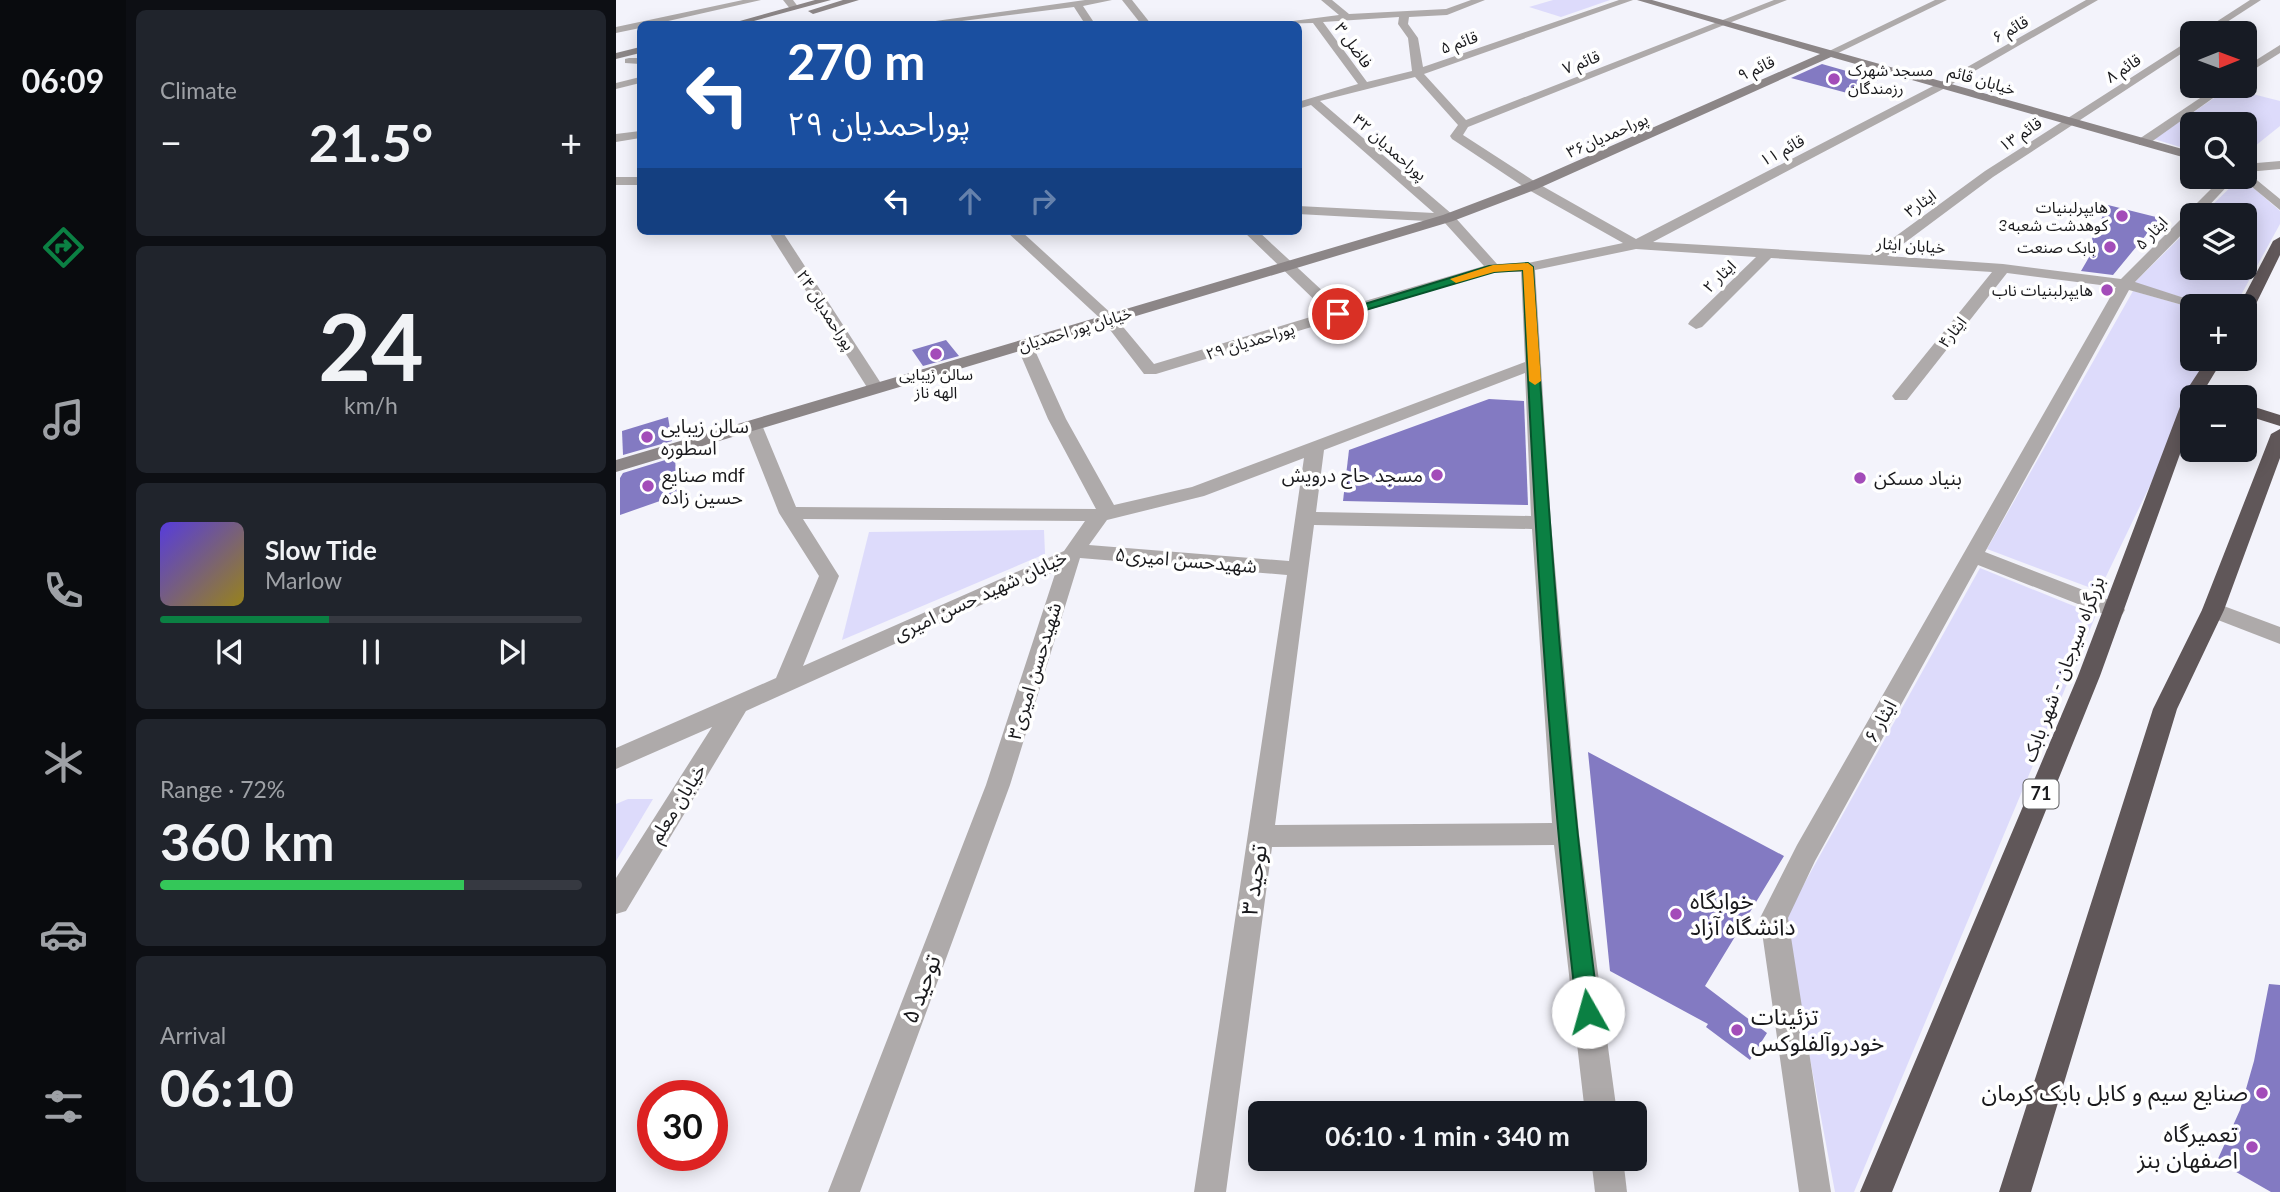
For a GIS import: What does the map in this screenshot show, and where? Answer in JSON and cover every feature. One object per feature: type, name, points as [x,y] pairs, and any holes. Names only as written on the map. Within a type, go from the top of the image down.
[{"type":"highway","points":[[2253,294],[2280,241]]},
{"type":"highway","points":[[2257,413],[2280,421]]},
{"type":"highway","points":[[2015,1192],[2165,709],[2213,610],[2280,434]]},
{"type":"highway","name":"بزرگراه سیرجان - شهر بابک","points":[[1876,1192],[2180,449]]},
{"type":"street","points":[[652,21],[725,3],[756,0]]},
{"type":"street","points":[[743,21],[791,4],[826,0]]},
{"type":"street","points":[[775,21],[854,0]]},
{"type":"street","points":[[1020,12],[1037,0]]},
{"type":"street","points":[[969,21],[1107,0]]},
{"type":"street","points":[[1127,0],[1144,21]]},
{"type":"street","points":[[1326,0],[1347,17]]},
{"type":"street","points":[[1302,21],[1447,12],[1479,0]]},
{"type":"street","name":"قائم ۵","points":[[1302,104],[1418,73],[1628,0]]},
{"type":"street","name":"خیابان قائم","points":[[1642,0],[2180,152]]},
{"type":"street","name":"قائم ۷","points":[[1464,125],[1782,0]]},
{"type":"street","points":[[1830,52],[1942,0]]},
{"type":"street","name":"قائم ۶","points":[[1943,85],[2093,0]]},
{"type":"street","points":[[2223,21],[2256,0]]},
{"type":"street","points":[[994,4],[1020,12]]},
{"type":"street","points":[[1077,4],[1088,21]]},
{"type":"street","points":[[1404,14],[1403,24],[1413,38],[1418,73],[1464,125],[1456,136],[1532,186],[1636,245]]},
{"type":"street","points":[[616,17],[628,27]]},
{"type":"street","name":"فاضل ۳","points":[[1316,20],[1366,88]]},
{"type":"street","points":[[616,30],[637,25]]},
{"type":"street","points":[[2258,63],[2280,48]]},
{"type":"street","name":"قائم ۸","points":[[2070,121],[2180,49]]},
{"type":"street","points":[[616,56],[637,51]]},
{"type":"street","name":"قائم ۹","points":[[1696,113],[1830,52]]},
{"type":"street","points":[[616,63],[637,60]]},
{"type":"street","points":[[616,86],[637,81]]},
{"type":"street","name":"قائم ۱۱","points":[[1636,245],[1943,85]]},
{"type":"street","points":[[2143,142],[2207,98]]},
{"type":"street","name":"پوراحمدیان ۳۲","points":[[1312,100],[1448,218],[1493,268]]},
{"type":"street","name":"پوراحمدیان۳۶","points":[[1532,186],[1696,113]]},
{"type":"street","name":"قائم ۱۳","points":[[1989,174],[2070,121]]},
{"type":"street","points":[[616,139],[637,136]]},
{"type":"street","points":[[2257,167],[2280,165]]},
{"type":"street","name":"ایثار۳","points":[[1873,260],[1989,174]]},
{"type":"street","points":[[616,181],[637,181]]},
{"type":"street","points":[[2257,185],[2280,206]]},
{"type":"street","name":"خیابان پور احمدیان","points":[[616,466],[1448,218],[1532,186]]},
{"type":"street","name":"ایثار ۵","points":[[2126,284],[2218,189]]},
{"type":"street","points":[[1302,210],[1448,218]]},
{"type":"street","name":"پوراحمدیان ۲۴","points":[[778,235],[876,388]]},
{"type":"street","points":[[1017,235],[1109,319]]},
{"type":"street","points":[[1254,235],[1338,314]]},
{"type":"street","name":"خیابان ایثار","points":[[1528,267],[1636,245],[2003,268],[2126,284],[2180,300]]},
{"type":"street","name":"ایثار ۲","points":[[1696,324],[1768,253]]},
{"type":"street","points":[[1528,267],[1541,523],[1566,834],[1599,1101]]},
{"type":"street","name":"پوراحمدیان ۲۹","points":[[1109,319],[1150,370],[1493,268],[1528,267]]},
{"type":"street","name":"ایثار۴","points":[[1901,396],[2003,268]]},
{"type":"street","name":"ایثار ۶","points":[[1815,1192],[1774,918],[1806,853],[2126,284]]},
{"type":"street","points":[[1024,344],[1104,514]]},
{"type":"street","points":[[789,513],[1104,514],[1198,492],[1534,364]]},
{"type":"street","points":[[753,425],[789,513],[829,576],[785,683]]},
{"type":"street","name":"توحید ۳","points":[[1210,1192],[1315,447]]},
{"type":"street","name":"خیابان شهید حسن امیری","points":[[616,759],[1073,554],[1104,514]]},
{"type":"street","points":[[1305,518],[1541,523]]},
{"type":"street","name":"شهیدحسن امیری۵","points":[[1073,554],[1297,569]]},
{"type":"street","name":"شهیدحسن امیری۳","points":[[998,785],[1073,554]]},
{"type":"street","points":[[1973,555],[2113,611]]},
{"type":"street","points":[[2213,610],[2280,636]]},
{"type":"street","name":"خیابان معلم","points":[[616,902],[738,704]]},
{"type":"street","name":"توحید ۵","points":[[844,1192],[998,785]]},
{"type":"street","points":[[1260,836],[1566,834]]},
{"type":"street","points":[[1609,1171],[1611,1192]]},
{"type":"shaded area","points":[[1553,0],[1610,0],[1561,17],[1529,7]]},
{"type":"shaded area","points":[[2258,95],[2280,101],[2280,126],[2257,144],[2257,112],[2194,112],[2214,98],[2258,98]]},
{"type":"shaded area","points":[[2180,121],[2180,147],[2154,139]]},
{"type":"shaded area","points":[[2229,189],[2255,189],[2280,211],[2280,224],[2257,266],[2257,203],[2214,203]]},
{"type":"shaded area","points":[[2180,238],[2180,280],[2249,280],[2242,294],[2180,294],[2180,297],[2134,283]]},
{"type":"shaded area","points":[[2133,291],[2180,304],[2180,371],[2205,371],[2198,385],[2180,385],[2180,423],[2099,591],[1987,549]]},
{"type":"shaded area","points":[[1044,530],[1045,554],[842,640],[869,532]]},
{"type":"shaded area","points":[[1980,568],[2096,615],[1854,1192],[1835,1192],[1784,920]]},
{"type":"shaded area","points":[[628,799],[653,799],[616,861],[616,804]]},
{"type":"building","name":"مسجد شهرک رزمندگان","points":[[1822,64],[1878,80],[1851,94],[1791,78]]},
{"type":"building","points":[[2108,205],[2160,218],[2113,275],[2081,271],[2095,247],[2089,245]]},
{"type":"building","name":"سالن زیبایی الهه ناز","points":[[946,340],[959,356],[923,366],[912,350]]},
{"type":"building","name":"مسجد حاج درویش","points":[[1489,399],[1524,401],[1528,505],[1343,501],[1349,450]]},
{"type":"building","name":"سالن زیبایی اسطوره","points":[[668,417],[672,441],[623,455],[622,431]]},
{"type":"building","name":"صنایع mdf حسین زاده","points":[[675,457],[677,495],[620,515],[620,478],[623,473]]},
{"type":"building","name":"خوابگاه دانشگاه آزاد","points":[[1588,752],[1784,856],[1705,986],[1767,1033],[1750,1060],[1706,1027],[1708,1024],[1610,971]]},
{"type":"building","points":[[2269,984],[2280,985],[2280,1192],[2271,1192],[2217,1161],[2240,1110],[2254,1061]]},
{"type":"slow traffic","points":[[1456,279],[1493,268],[1528,267],[1535,381]]},
{"type":"place","name":"مسجد شهرک رزمندگان","points":[[1834,79]]},
{"type":"place","name":"هایپرلبنیات کوهدشت شعبه3","points":[[2122,216]]},
{"type":"place","name":"بابک صنعت","points":[[2110,247]]},
{"type":"place","name":"هایپرلبنیات ناب","points":[[2107,290]]},
{"type":"place","name":"سالن زیبایی الهه ناز","points":[[936,354]]},
{"type":"place","name":"سالن زیبایی اسطوره","points":[[647,437]]},
{"type":"place","name":"مسجد حاج درویش","points":[[1437,475]]},
{"type":"place","name":"بنیاد مسکن","points":[[1860,478]]},
{"type":"place","name":"صنایع mdf حسین زاده","points":[[648,486]]},
{"type":"place","name":"خوابگاه دانشگاه آزاد","points":[[1676,914]]},
{"type":"place","name":"تزئینات خودروآلفلوکس","points":[[1737,1030]]},
{"type":"place","name":"صنایع سیم و کابل بابک کرمان","points":[[2262,1093]]},
{"type":"place","name":"تعمیرگاه اصفهان بنز","points":[[2252,1147]]},
{"type":"route","points":[[1338,314],[1493,268],[1528,267],[1541,523],[1566,834],[1588,1012]]}]
